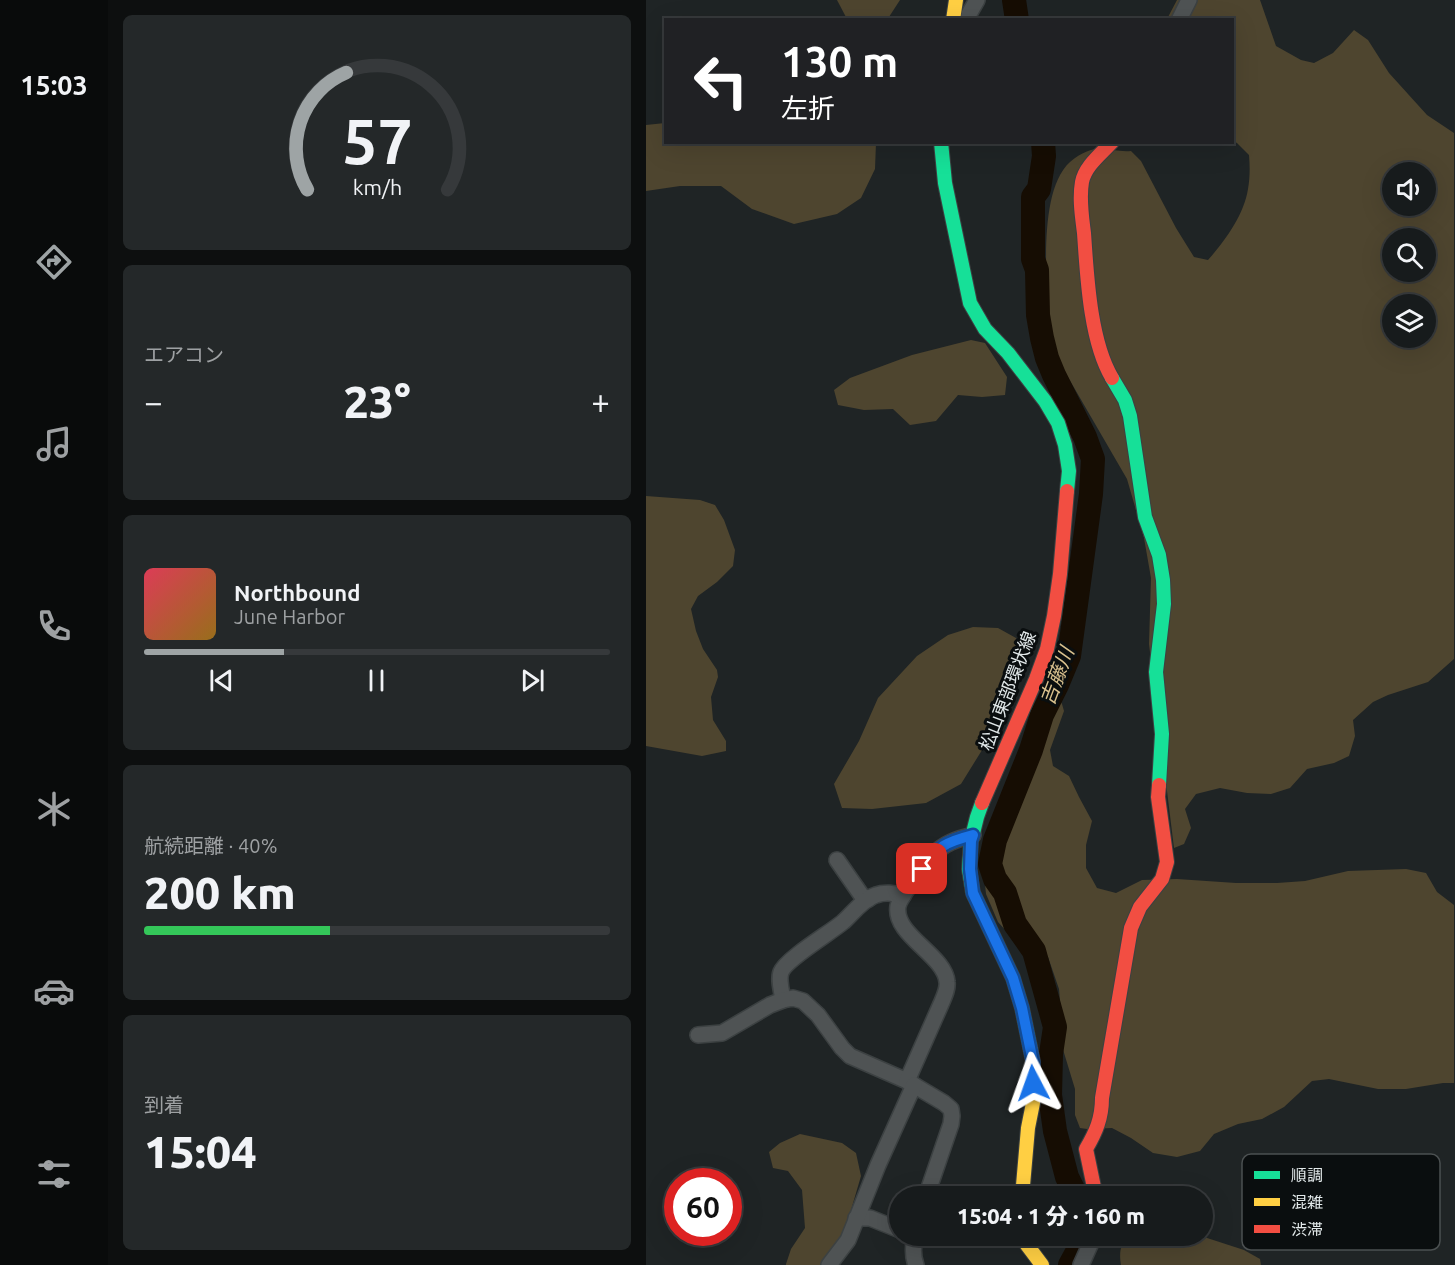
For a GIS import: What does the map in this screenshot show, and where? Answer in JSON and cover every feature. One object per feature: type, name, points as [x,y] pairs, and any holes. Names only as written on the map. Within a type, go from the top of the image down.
[{"type":"main road","points":[[953,18],[956,0]]},
{"type":"main road","name":"松山東部環状線","points":[[941,144],[945,183],[970,303],[985,329],[1008,353],[1045,400],[1058,423],[1065,445],[1069,471],[1060,574],[1047,649],[990,783],[971,841],[970,869],[973,893],[1013,978],[1022,1008],[1033,1062],[1033,1103],[1028,1128],[1023,1186]]},
{"type":"main road","points":[[1094,1186],[1086,1149],[1097,1131],[1102,1115],[1102,1098],[1131,928],[1140,907],[1162,879],[1167,862],[1158,796],[1162,734],[1156,672],[1164,604],[1163,580],[1159,555],[1145,517],[1130,417],[1125,400],[1106,368],[1094,327],[1081,202],[1082,181],[1089,166],[1110,144]]},
{"type":"main road","points":[[1028,1246],[1042,1265]]},
{"type":"street","points":[[968,18],[977,0]]},
{"type":"street","points":[[1180,18],[1189,0]]},
{"type":"street","points":[[829,1265],[848,1240],[946,992],[947,981],[944,971],[902,925],[898,914],[898,904],[938,849],[954,840],[973,835]]},
{"type":"street","points":[[837,860],[862,896],[869,898]]},
{"type":"street","points":[[783,1000],[780,977],[784,966],[842,923],[869,898],[891,894],[903,897]]},
{"type":"street","points":[[698,1035],[722,1034],[770,1005],[783,1000],[793,998],[803,1001],[818,1015],[850,1056],[910,1083],[951,1109],[951,1124],[930,1186]]},
{"type":"street","points":[[856,1218],[870,1218],[889,1226]]},
{"type":"street","points":[[913,1246],[916,1265]]},
{"type":"street","points":[[1081,1265],[1090,1246]]},
{"type":"shaded area","points":[[837,0],[900,0],[888,18],[846,18]]},
{"type":"shaded area","points":[[1177,0],[1260,0],[1276,46],[1301,60],[1314,63],[1333,53],[1354,30],[1368,40],[1389,73],[1427,115],[1454,133],[1454,659],[1428,682],[1373,702],[1353,720],[1355,736],[1349,756],[1334,763],[1307,769],[1290,788],[1271,794],[1247,793],[1220,788],[1196,794],[1185,809],[1191,828],[1184,844],[1174,848],[1149,644],[1151,578],[1144,538],[1127,479],[1069,379],[1051,337],[1047,300],[1047,227],[1054,189],[1070,162],[1079,155],[1095,149],[1131,151],[1141,161],[1194,257],[1208,260],[1227,236],[1246,199],[1249,155],[1234,142],[1234,18],[1168,18]]},
{"type":"shaded area","points":[[664,123],[664,144],[876,144],[875,169],[861,198],[837,214],[794,224],[752,209],[721,186],[680,186],[646,191],[646,125]]},
{"type":"shaded area","points":[[971,340],[985,343],[1007,377],[1005,395],[982,397],[958,395],[936,421],[910,425],[893,409],[864,410],[838,405],[834,390],[850,378],[912,355]]},
{"type":"shaded area","points":[[646,496],[700,500],[715,505],[724,520],[735,550],[733,566],[698,596],[691,609],[703,649],[717,670],[718,677],[711,697],[713,720],[726,741],[726,751],[702,756],[646,746]]},
{"type":"shaded area","points":[[973,627],[998,628],[1016,638],[1025,658],[1000,721],[961,784],[926,803],[872,809],[842,808],[834,784],[859,741],[878,698],[917,656],[948,635]]},
{"type":"shaded area","points":[[1049,693],[1056,693],[1064,711],[1050,750],[1053,766],[1069,776],[1092,821],[1086,845],[1086,868],[1097,888],[1116,893],[1142,880],[1277,883],[1305,881],[1348,871],[1406,869],[1426,873],[1437,892],[1454,905],[1454,1083],[1406,1089],[1378,1089],[1329,1079],[1312,1081],[1284,1107],[1262,1119],[1238,1124],[1214,1134],[1200,1151],[1177,1157],[1153,1153],[1112,1128],[1080,1128],[1075,1115],[1075,1089],[1061,1043],[1059,989],[1048,957],[1036,941],[1016,942],[998,922],[986,894],[984,874],[992,838],[1010,796],[1032,710]]},
{"type":"shaded area","points":[[800,1134],[842,1143],[856,1153],[861,1176],[844,1234],[820,1265],[786,1265],[791,1249],[805,1228],[802,1190],[788,1171],[773,1168],[769,1152],[780,1143]]},
{"type":"shaded area","points":[[1213,1240],[1244,1250],[1260,1259],[1261,1265],[1121,1265],[1122,1246],[1213,1246]]},
{"type":"waterway","name":"吉藤川","points":[[1014,0],[1017,18]]},
{"type":"waterway","name":"吉藤川","points":[[1043,144],[1044,156],[1039,189],[1033,197],[1033,259],[1037,270],[1038,315],[1047,358],[1085,437],[1093,459],[1091,494],[1069,656],[1042,715],[1031,750],[995,840],[990,864],[995,879],[1005,893],[1015,924],[1034,951],[1055,1027],[1051,1054],[1050,1095],[1055,1131],[1072,1186]]},
{"type":"waterway","name":"吉藤川","points":[[1070,1265],[1080,1246]]},
{"type":"traffic: fast","points":[[941,144],[945,183],[970,303],[985,329],[1008,353],[1045,401],[1058,423],[1065,445],[1069,471],[1067,491]]},
{"type":"traffic: fast","points":[[1112,378],[1125,400],[1130,416],[1145,517],[1159,555],[1163,580],[1164,604],[1156,672],[1162,734],[1159,785]]},
{"type":"traffic: fast","points":[[982,803],[971,841],[969,869],[973,893],[1013,978],[1030,1047]]},
{"type":"traffic: slow","points":[[953,18],[956,0]]},
{"type":"traffic: slow","points":[[1023,1186],[1028,1128],[1033,1103],[1033,1062],[1030,1047]]},
{"type":"traffic: slow","points":[[1028,1246],[1042,1265]]},
{"type":"traffic: jam","points":[[1110,144],[1086,171],[1082,182],[1081,208],[1094,327],[1112,378]]},
{"type":"traffic: jam","points":[[982,803],[1047,649],[1060,574],[1067,491]]},
{"type":"traffic: jam","points":[[1094,1186],[1086,1149],[1100,1118],[1131,928],[1140,907],[1162,879],[1167,862],[1158,797],[1159,785]]},
{"type":"route","points":[[922,869],[938,849],[954,840],[973,835],[970,869],[973,893],[1013,978],[1022,1008],[1033,1062],[1033,1083]]}]
